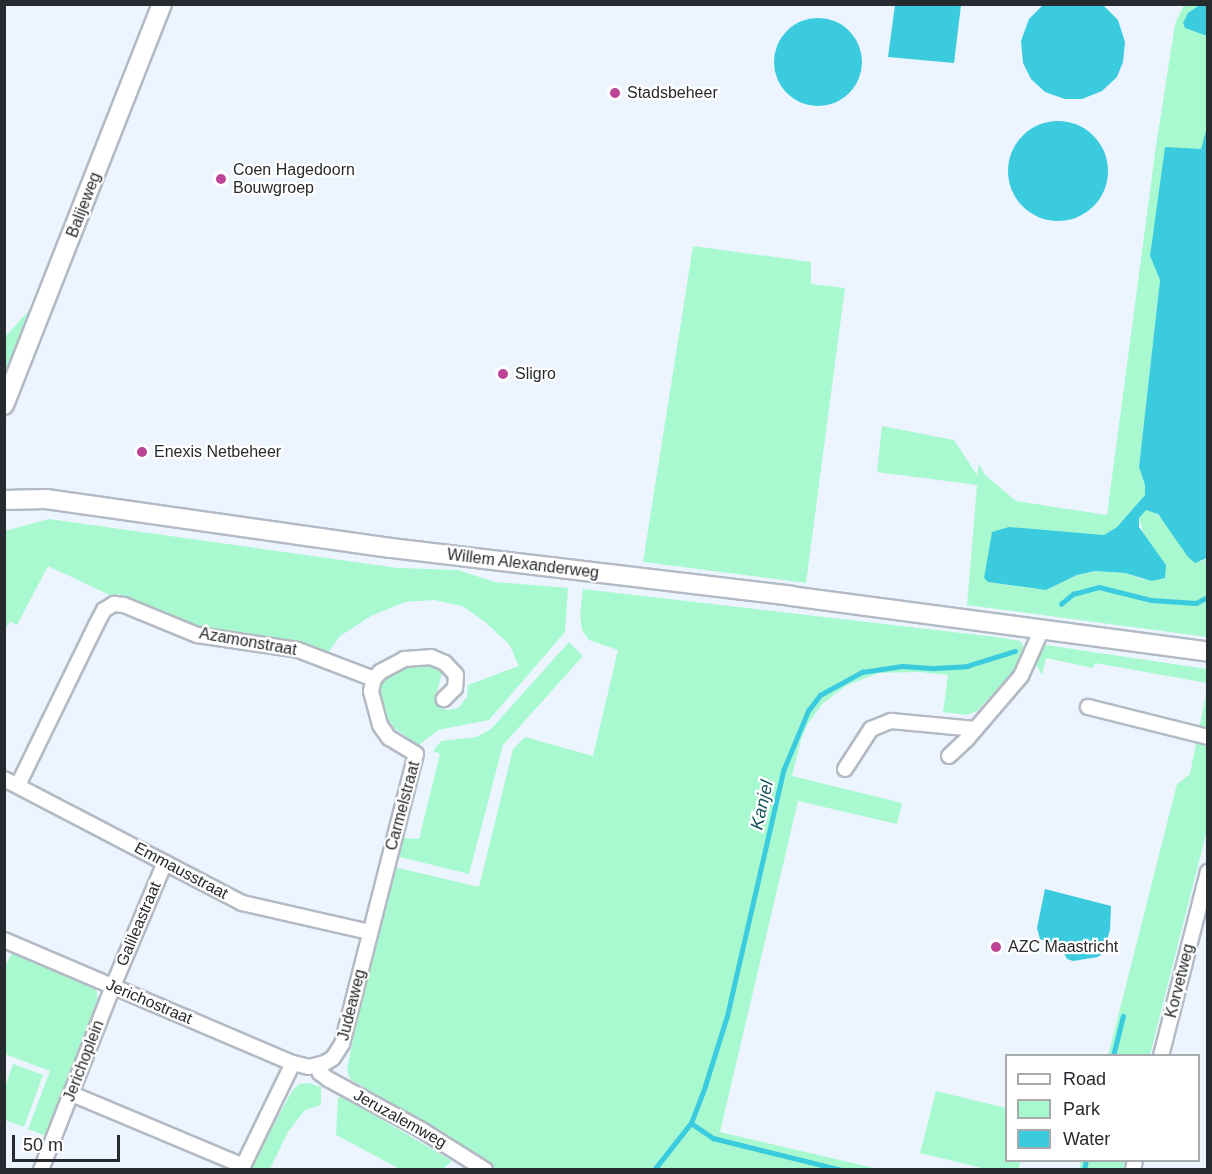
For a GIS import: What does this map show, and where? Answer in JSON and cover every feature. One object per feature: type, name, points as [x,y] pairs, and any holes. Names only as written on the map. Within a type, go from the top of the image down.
[{"type":"street","name":"Balijeweg","points":[[4,405],[162,4]]},
{"type":"street","name":"Willem Alexanderweg","points":[[4,500],[46,499],[381,546],[1208,652]]},
{"type":"street","name":"Azamonstraat","points":[[18,785],[96,625],[104,610],[114,604],[124,605],[197,635],[298,650],[374,679]]},
{"type":"street","points":[[949,756],[976,729],[1021,676],[1042,629]]},
{"type":"street","points":[[374,679],[380,672],[404,659],[423,656],[440,659],[451,669],[456,681],[455,688],[444,699]]},
{"type":"street","name":"Carmelstraat","points":[[370,932],[416,753],[394,742],[380,725],[371,691],[374,679]]},
{"type":"street","points":[[1088,707],[1208,737]]},
{"type":"street","points":[[845,769],[871,729],[891,721],[976,729]]},
{"type":"street","name":"Emmausstraat","points":[[4,778],[242,903],[370,932]]},
{"type":"street","name":"Galileastraat","points":[[113,986],[165,862]]},
{"type":"street","name":"Korvetweg","points":[[1162,1054],[1208,872]]},
{"type":"street","name":"Judeaweg","points":[[318,1066],[333,1058],[342,1044],[370,932]]},
{"type":"street","name":"Jerichostraat","points":[[4,940],[293,1063]]},
{"type":"street","name":"Jerichoplein","points":[[41,1170],[113,986]]},
{"type":"street","points":[[72,1094],[242,1168],[293,1063],[318,1066]]},
{"type":"street","name":"Jeruzalemweg","points":[[318,1066],[320,1073],[328,1079],[420,1129],[485,1170]]},
{"type":"green space","points":[[1184,5],[1201,5],[1188,13],[1185,28],[1207,36],[1207,127],[1202,150],[1150,256],[1160,280],[1139,467],[1145,485],[1145,495],[1117,527],[1104,535],[1089,535],[984,578],[988,582],[1046,590],[1077,575],[1095,571],[1125,573],[1145,580],[1144,535],[1139,518],[1146,509],[1153,510],[1170,529],[1188,557],[1201,562],[1207,558],[1207,637],[967,605],[977,485],[877,472],[882,426],[954,440],[977,475],[979,464],[985,475],[1016,501],[1107,515],[1156,146],[1175,24]]},
{"type":"green space","points":[[693,246],[811,262],[811,284],[845,288],[806,583],[643,562]]},
{"type":"green space","points":[[33,306],[5,377],[5,337]]},
{"type":"green space","points":[[49,519],[398,568],[458,570],[495,582],[568,588],[565,632],[489,720],[438,730],[419,745],[395,729],[384,714],[379,700],[380,685],[389,674],[401,666],[417,662],[433,664],[442,673],[436,695],[439,705],[447,710],[458,708],[467,697],[468,685],[519,666],[509,644],[485,622],[462,606],[434,600],[405,602],[371,616],[340,636],[328,653],[284,640],[201,629],[137,604],[119,594],[114,597],[48,566],[17,625],[10,621],[5,630],[5,531]]},
{"type":"green space","points":[[583,589],[996,637],[1020,641],[1023,645],[1025,652],[1022,662],[977,711],[966,715],[943,712],[948,675],[920,672],[878,673],[846,686],[823,703],[807,725],[801,740],[792,776],[902,803],[897,824],[798,801],[720,1132],[878,1169],[496,1169],[462,1145],[350,1079],[347,1070],[360,1004],[394,867],[479,887],[513,749],[525,737],[593,756],[618,650],[589,640],[582,630],[580,615]]},
{"type":"green space","points":[[569,642],[583,656],[503,745],[469,874],[396,856],[401,838],[419,839],[440,754],[433,751],[441,741],[476,737],[491,729]]},
{"type":"green space","points":[[1046,645],[1207,669],[1207,683],[1095,663],[1093,668],[1046,658],[1042,675],[1035,663],[1040,649]]},
{"type":"green space","points":[[1207,689],[1207,830],[1150,1054],[1109,1054],[1177,784],[1190,774]]},
{"type":"green space","points":[[19,953],[96,989],[98,998],[46,1136],[28,1129],[50,1071],[5,1054],[4,967],[12,954]]},
{"type":"green space","points":[[13,1064],[43,1075],[24,1127],[5,1120],[5,1087]]},
{"type":"green space","points":[[308,1083],[321,1087],[321,1105],[305,1110],[288,1132],[270,1169],[250,1169],[292,1091],[299,1084]]},
{"type":"green space","points":[[936,1091],[1005,1108],[1005,1162],[1021,1162],[1018,1169],[986,1169],[920,1153]]},
{"type":"green space","points":[[342,1097],[452,1161],[443,1169],[400,1169],[336,1135],[338,1098]]},
{"type":"green space","points":[[1081,1162],[1125,1162],[1123,1169],[1079,1169]]},
{"type":"water","points":[[1201,4],[1207,5],[1207,36],[1185,28],[1183,23],[1188,13]]},
{"type":"water","points":[[895,5],[961,5],[954,63],[888,57]]},
{"type":"water","points":[[1043,5],[1103,5],[1118,20],[1125,42],[1123,62],[1117,77],[1102,91],[1082,99],[1065,99],[1045,92],[1031,79],[1023,63],[1021,41],[1029,19]]},
{"type":"water","points":[[809,18],[827,18],[843,25],[855,37],[862,53],[862,71],[855,87],[843,99],[827,106],[809,106],[793,99],[781,87],[774,71],[774,53],[781,37],[793,25]]},
{"type":"water","points":[[1048,121],[1068,121],[1094,135],[1105,152],[1108,171],[1105,190],[1094,207],[1068,221],[1048,221],[1030,213],[1016,199],[1008,181],[1008,161],[1016,143],[1030,129]]},
{"type":"water","points":[[1207,127],[1207,558],[1195,563],[1188,557],[1158,514],[1146,510],[1139,518],[1139,527],[1166,565],[1165,578],[1152,581],[1125,573],[1095,571],[1077,575],[1046,590],[988,582],[984,578],[992,532],[1009,527],[1104,535],[1117,527],[1145,495],[1145,485],[1139,467],[1160,280],[1150,256],[1165,147],[1201,149]]},
{"type":"water","points":[[1045,889],[1111,906],[1110,930],[1103,953],[1098,957],[1073,961],[1067,959],[1061,948],[1040,939],[1037,928]]},
{"type":"waterway","name":"Kanjel","points":[[1061,604],[1073,594],[1099,587],[1151,600],[1196,603],[1208,597]]},
{"type":"waterway","name":"Kanjel","points":[[654,1170],[691,1123],[705,1086],[727,1016],[783,771],[808,711],[820,695],[862,672],[902,666],[934,668],[967,666],[1015,651]]},
{"type":"waterway","name":"Kanjel","points":[[1114,1054],[1123,1016]]},
{"type":"waterway","name":"Kanjel","points":[[691,1123],[713,1138],[842,1170]]},
{"type":"waterway","name":"Kanjel","points":[[1084,1170],[1086,1162]]},
{"type":"place","name":"Stadsbeheer","points":[[615,93]]},
{"type":"place","name":"Coen Hagedoorn Bouwgroep","points":[[221,179]]},
{"type":"place","name":"Sligro","points":[[503,374]]},
{"type":"place","name":"Enexis Netbeheer","points":[[142,452]]},
{"type":"place","name":"AZC Maastricht","points":[[996,947]]}]
